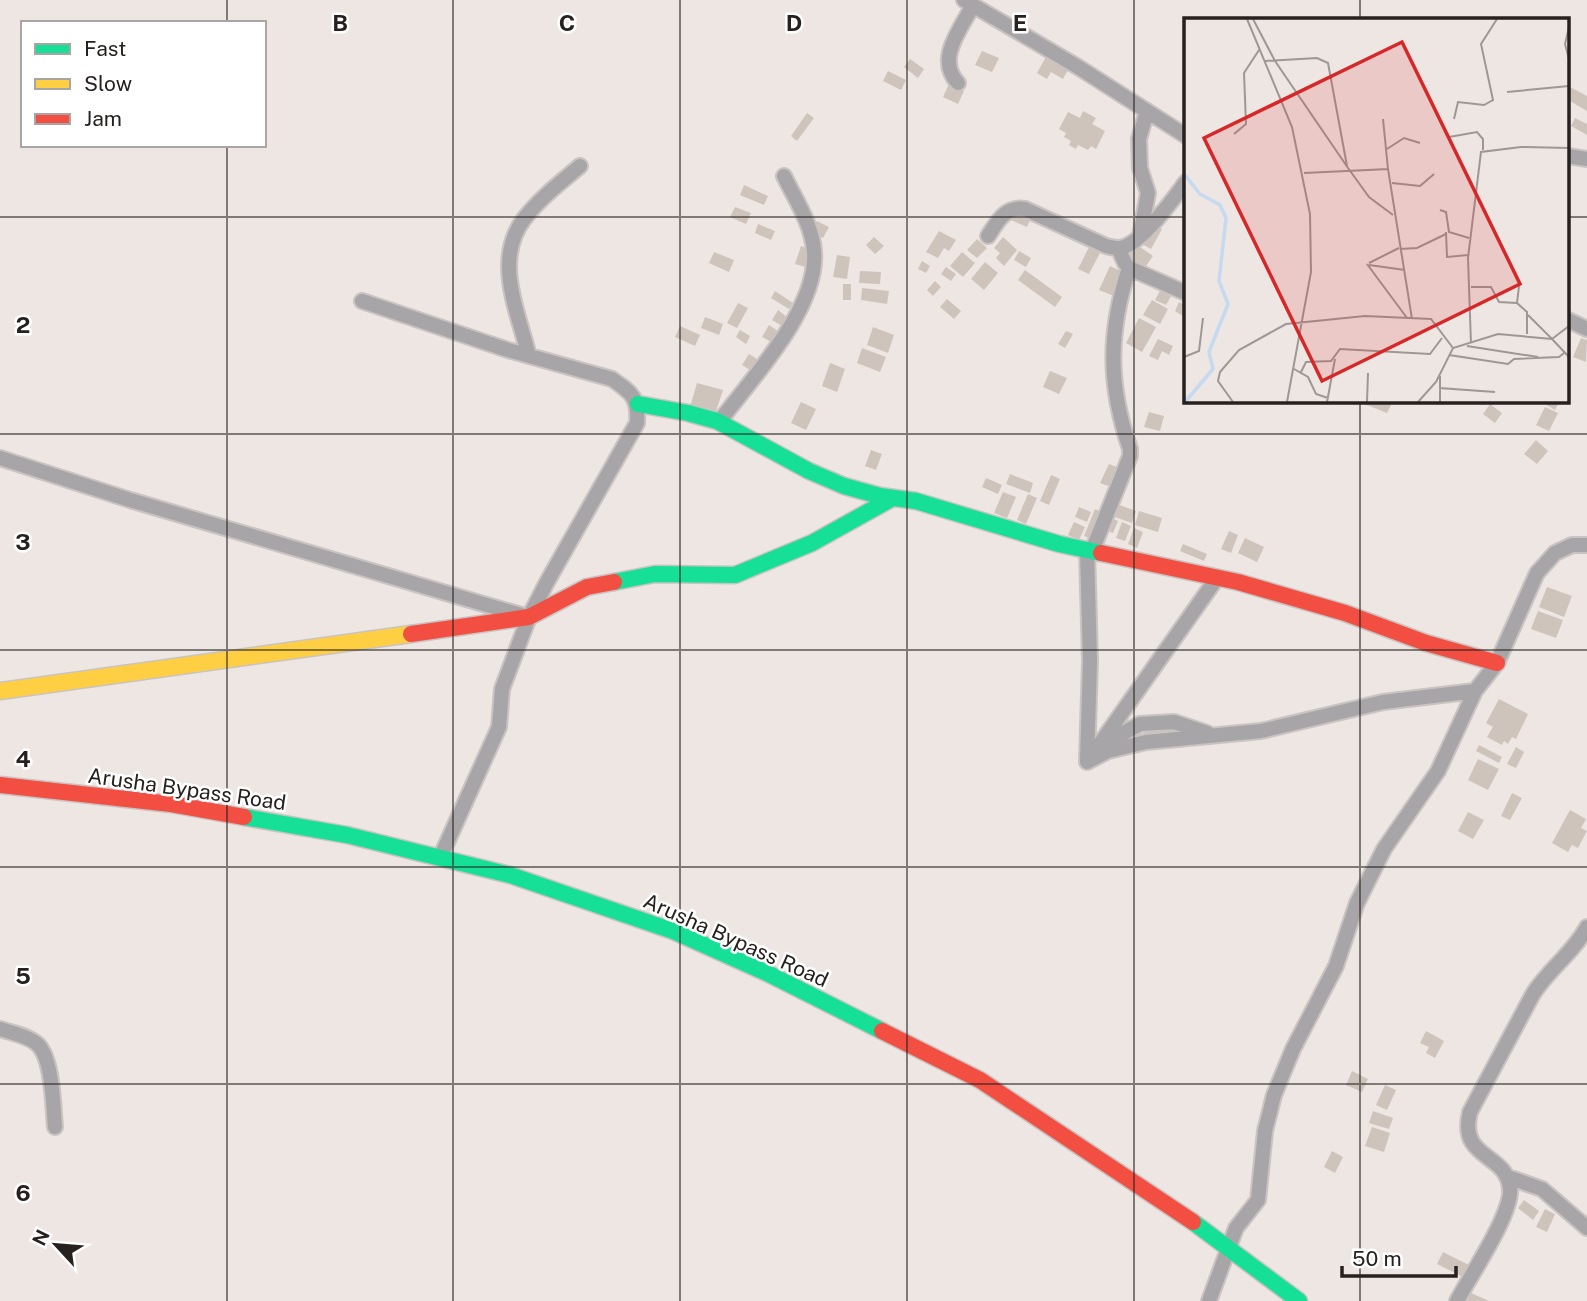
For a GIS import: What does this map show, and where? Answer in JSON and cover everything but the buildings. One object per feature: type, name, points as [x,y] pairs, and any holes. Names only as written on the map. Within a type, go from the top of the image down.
[{"type":"street","points":[[958,83],[948,68],[949,54],[969,3],[1184,135]]},
{"type":"street","points":[[1140,237],[1148,193],[1140,168],[1139,139],[1147,111]]},
{"type":"street","points":[[529,356],[509,276],[508,257],[513,237],[526,216],[580,166]]},
{"type":"street","points":[[719,422],[794,318],[811,280],[815,263],[814,248],[808,225],[784,176]]},
{"type":"street","points":[[988,236],[1001,217],[1016,208],[1025,209],[1106,246],[1118,248],[1140,237],[1184,184]]},
{"type":"street","points":[[1118,248],[1129,268],[1184,292]]},
{"type":"street","points":[[1087,762],[1090,550],[1130,456],[1115,400],[1113,351],[1117,312],[1129,268]]},
{"type":"street","points":[[362,300],[529,356],[612,379],[626,388],[638,404],[637,423],[529,617],[502,689],[499,727],[441,856]]},
{"type":"street","points":[[1570,321],[1587,329]]},
{"type":"street","points":[[638,404],[687,412],[719,422],[821,477],[891,499],[916,501],[983,523],[1217,578],[1345,613],[1426,643],[1497,663]]},
{"type":"street","points":[[0,458],[130,500],[529,617]]},
{"type":"street","points":[[0,691],[529,617],[587,587],[655,574],[735,575],[812,543],[891,499]]},
{"type":"street","points":[[1209,1301],[1236,1228],[1258,1200],[1265,1131],[1273,1095],[1293,1049],[1336,966],[1357,903],[1384,849],[1438,771],[1465,709],[1497,663],[1537,573],[1555,553],[1572,545],[1587,545]]},
{"type":"street","points":[[1087,762],[1217,578]]},
{"type":"street","points":[[1087,762],[1108,751],[1146,742],[1261,731],[1383,702],[1475,691]]},
{"type":"street","name":"Arusha Bypass Road","points":[[0,785],[171,804],[347,835],[510,874],[673,931],[835,1007],[981,1080],[1228,1247],[1299,1301]]},
{"type":"street","points":[[1457,1301],[1505,1213],[1510,1189],[1508,1177],[1501,1168],[1472,1144],[1467,1133],[1470,1112],[1533,994],[1541,982],[1570,953],[1587,927]]},
{"type":"street","points":[[0,1029],[35,1042],[43,1050],[48,1066],[55,1127]]},
{"type":"street","points":[[1508,1177],[1542,1189],[1587,1228]]},
{"type":"traffic: fast","points":[[638,404],[717,421],[809,471],[844,486],[880,496],[916,501],[1059,544],[1101,553]]},
{"type":"traffic: fast","points":[[614,582],[655,574],[735,575],[812,543],[891,499]]},
{"type":"traffic: fast","points":[[244,817],[347,835],[510,875],[673,931],[769,974],[882,1031]]},
{"type":"traffic: fast","points":[[1193,1222],[1299,1301]]},
{"type":"traffic: slow","points":[[0,691],[411,634]]},
{"type":"traffic: jam","points":[[1101,553],[1238,582],[1345,613],[1426,643],[1497,663]]},
{"type":"traffic: jam","points":[[411,634],[529,617],[587,587],[614,582]]},
{"type":"traffic: jam","points":[[0,785],[171,804],[244,817]]},
{"type":"traffic: jam","points":[[882,1031],[980,1080],[1193,1222]]}]
